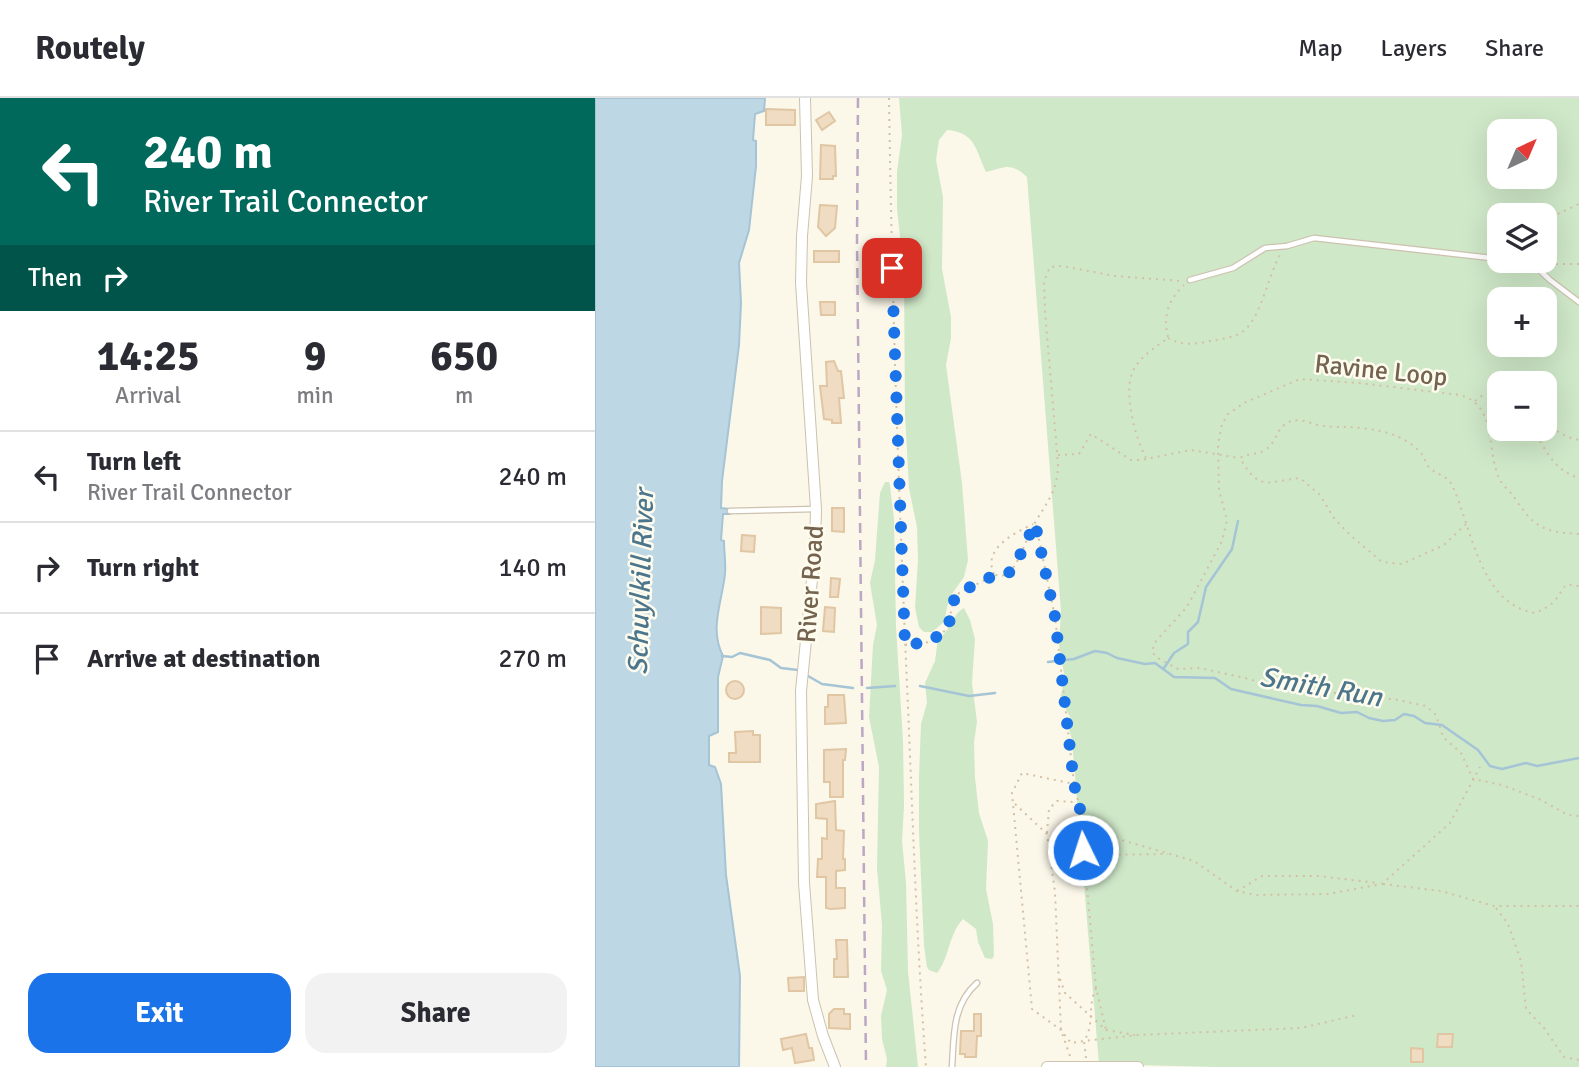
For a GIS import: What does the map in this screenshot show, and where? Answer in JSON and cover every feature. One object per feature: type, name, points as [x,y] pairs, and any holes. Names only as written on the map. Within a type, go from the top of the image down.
[{"type":"street","name":"River Road","points":[[805,98],[807,176],[801,273],[816,509],[801,691],[804,883],[814,1000],[823,1036],[835,1067]]},
{"type":"street","points":[[1047,1067],[1137,1067]]},
{"type":"lane","points":[[1190,280],[1233,268],[1265,248],[1287,246],[1304,239],[1322,238],[1369,246],[1487,258]]},
{"type":"lane","points":[[1543,273],[1579,302]]},
{"type":"lane","points":[[730,511],[816,509]]},
{"type":"lane","points":[[952,1067],[956,1017],[965,996],[977,983]]},
{"type":"path","points":[[889,98],[893,311],[905,645],[917,930],[926,1067]]},
{"type":"path","points":[[1557,214],[1579,204]]},
{"type":"path","points":[[1168,338],[1182,344],[1206,342],[1241,332],[1255,317],[1273,266],[1287,246]]},
{"type":"path","points":[[1557,264],[1579,264]]},
{"type":"path","points":[[905,645],[927,643],[936,639],[948,628],[955,596],[995,575],[1007,574],[1013,568],[1055,490],[1058,478],[1057,456],[1044,281],[1050,267],[1062,266],[1166,281],[1190,280]]},
{"type":"path","points":[[1168,338],[1165,323],[1168,306],[1190,280]]},
{"type":"path","points":[[1146,458],[1140,448],[1131,410],[1132,374],[1139,361],[1150,350],[1168,338]]},
{"type":"path","name":"Ravine Loop","points":[[1472,779],[1461,752],[1443,737],[1438,719],[1430,707],[1393,699],[1366,701],[1338,693],[1295,693],[1238,676],[1195,667],[1181,670],[1171,667],[1153,654],[1152,647],[1187,607],[1226,529],[1227,520],[1219,490],[1217,456],[1222,424],[1228,414],[1244,402],[1300,379],[1460,395],[1475,402],[1483,410],[1496,473],[1526,516],[1535,524],[1550,530],[1579,534]]},
{"type":"path","points":[[1475,402],[1487,394]]},
{"type":"path","points":[[1057,456],[1079,454],[1091,434],[1127,458],[1135,460],[1191,450],[1240,458],[1265,450],[1275,440],[1281,427],[1295,420],[1307,420],[1322,426],[1360,428],[1397,436],[1422,453],[1429,468],[1451,482],[1481,568],[1495,587],[1523,611],[1536,613],[1557,599],[1562,588],[1568,584],[1579,586]]},
{"type":"path","points":[[1557,432],[1567,438],[1579,440]]},
{"type":"path","points":[[1540,441],[1551,460],[1562,471],[1579,478]]},
{"type":"path","points":[[1240,458],[1247,470],[1261,483],[1271,484],[1300,478],[1320,495],[1334,518],[1350,535],[1382,562],[1402,564],[1444,545],[1466,524]]},
{"type":"path","points":[[995,575],[992,563],[999,545],[1035,523]]},
{"type":"path","points":[[1035,523],[1055,617],[1074,784],[1080,809],[1096,988],[1106,1030]]},
{"type":"path","points":[[1082,840],[1101,834],[1194,861],[1237,891],[1257,895],[1328,894],[1382,884],[1450,823],[1480,767]]},
{"type":"path","points":[[1074,784],[1022,773],[1012,793],[1032,1009],[1061,1030],[1072,1043],[1137,1035],[1301,1027],[1357,1015]]},
{"type":"path","points":[[1472,779],[1502,785],[1539,799],[1568,815],[1579,816]]},
{"type":"path","points":[[1073,1066],[1061,1030],[1055,892],[1047,834],[1049,809],[1057,801],[1074,802],[1080,809]]},
{"type":"path","points":[[1014,804],[1047,834]]},
{"type":"path","points":[[1083,850],[1102,855],[1171,854]]},
{"type":"path","points":[[1237,891],[1262,876],[1319,876],[1441,891],[1494,906],[1579,906]]},
{"type":"path","points":[[1494,906],[1507,923],[1521,961],[1526,1009],[1544,1028],[1564,1057],[1579,1060]]},
{"type":"path","points":[[1058,975],[1065,993],[1106,1030],[1137,1035]]},
{"type":"path","points":[[1087,1066],[1084,1041],[1090,1033],[1090,1000],[1096,988]]},
{"type":"green space","points":[[899,98],[1579,98],[1579,1067],[1215,1067],[1099,1064],[1070,717],[1060,699],[1065,679],[1059,645],[1061,611],[1027,177],[1012,168],[1003,167],[986,172],[973,143],[956,131],[947,130],[939,140],[936,160],[943,197],[942,269],[951,317],[951,338],[946,365],[962,483],[968,560],[964,577],[949,598],[944,622],[932,632],[924,632],[919,627],[915,608],[917,527],[909,488],[905,414],[904,272],[897,209],[897,172],[902,135]]},
{"type":"green space","points":[[885,482],[889,482],[890,486],[894,519],[896,627],[903,741],[902,841],[908,971],[918,1067],[886,1067],[887,1059],[882,1039],[881,1016],[887,990],[881,971],[882,925],[877,868],[879,767],[869,717],[873,645],[877,625],[870,583],[875,560],[880,493]]},
{"type":"green space","points":[[964,608],[975,639],[972,683],[977,722],[974,742],[975,778],[979,813],[988,841],[986,889],[993,924],[994,956],[992,959],[985,958],[976,929],[963,919],[954,932],[937,973],[927,967],[924,946],[919,832],[921,724],[927,703],[925,683],[935,661],[938,639]]},
{"type":"water","name":"Schuylkill River","points":[[595,98],[765,98],[764,111],[755,114],[753,140],[756,141],[756,166],[749,230],[739,263],[739,345],[722,481],[721,508],[730,509],[730,514],[723,514],[721,540],[724,541],[725,570],[717,636],[723,656],[718,677],[718,732],[709,736],[709,765],[715,767],[721,784],[726,875],[740,976],[739,1067],[595,1067]]},
{"type":"building","points":[[766,109],[795,110],[795,125],[766,125]]},
{"type":"building","points":[[829,112],[835,121],[822,130],[816,120]]},
{"type":"building","points":[[821,145],[835,146],[836,176],[833,176],[833,179],[820,179]]},
{"type":"building","points":[[820,205],[837,206],[835,228],[826,236],[818,227]]},
{"type":"building","points":[[814,251],[839,251],[839,262],[814,262]]},
{"type":"building","points":[[820,302],[835,302],[835,315],[821,315]]},
{"type":"building","points":[[834,361],[838,371],[841,371],[844,398],[839,398],[841,423],[824,419],[820,386],[827,386],[826,362]]},
{"type":"building","points":[[832,508],[844,508],[844,532],[832,531]]},
{"type":"building","points":[[742,535],[755,536],[754,552],[741,551]]},
{"type":"building","points":[[831,578],[840,579],[838,597],[830,597]]},
{"type":"building","points":[[761,607],[781,608],[781,633],[761,634]]},
{"type":"building","points":[[825,607],[835,608],[834,632],[823,631]]},
{"type":"building","points":[[731,681],[739,681],[744,690],[742,697],[731,699],[726,694],[726,686]]},
{"type":"building","points":[[828,695],[844,695],[846,723],[825,724]]},
{"type":"building","points":[[753,731],[753,735],[760,735],[760,762],[729,762],[729,753],[736,753],[735,732]]},
{"type":"building","points":[[846,749],[843,760],[843,797],[830,797],[830,782],[824,782],[824,750]]},
{"type":"building","points":[[835,801],[836,830],[844,831],[845,859],[845,870],[836,871],[836,888],[845,888],[845,908],[831,909],[826,908],[826,877],[817,877],[818,859],[822,859],[822,838],[827,839],[827,819],[816,818],[816,804]]},
{"type":"building","points":[[836,940],[847,940],[848,977],[834,977]]},
{"type":"building","points":[[804,977],[804,991],[789,991],[788,978]]},
{"type":"building","points":[[834,1009],[844,1009],[844,1014],[850,1014],[850,1029],[829,1028],[829,1014]]},
{"type":"building","points":[[974,1014],[981,1014],[981,1036],[977,1036],[976,1057],[965,1057],[965,1054],[960,1054],[961,1031],[974,1031]]},
{"type":"building","points":[[806,1034],[814,1060],[795,1063],[792,1048],[783,1050],[781,1039]]},
{"type":"building","points":[[1438,1034],[1453,1034],[1452,1047],[1437,1047]]},
{"type":"building","points":[[1411,1048],[1423,1049],[1423,1062],[1411,1062]]},
{"type":"waterway","points":[[1164,668],[1174,653],[1188,644],[1188,632],[1198,622],[1206,587],[1232,549],[1238,521]]},
{"type":"waterway","name":"Smith Run","points":[[1048,662],[1074,659],[1095,651],[1145,664],[1155,663],[1174,677],[1215,678],[1231,689],[1301,705],[1317,706],[1341,713],[1357,712],[1383,721],[1395,720],[1404,714],[1414,716],[1425,723],[1442,725],[1478,750],[1490,766],[1502,769],[1526,763],[1537,766],[1579,758]]},
{"type":"waterway","name":"Smith Run","points":[[722,656],[732,657],[740,653],[770,660],[781,668],[798,670]]},
{"type":"waterway","name":"Smith Run","points":[[808,676],[822,684],[853,688]]},
{"type":"waterway","name":"Smith Run","points":[[867,688],[895,686]]},
{"type":"waterway","name":"Smith Run","points":[[920,686],[969,696],[995,693]]},
{"type":"railway","points":[[858,98],[857,241],[866,1067]]},
{"type":"route","points":[[892,268],[905,645],[932,641],[948,628],[955,596],[995,575],[1002,576],[1010,572],[1035,523],[1055,617],[1083,850]]}]
